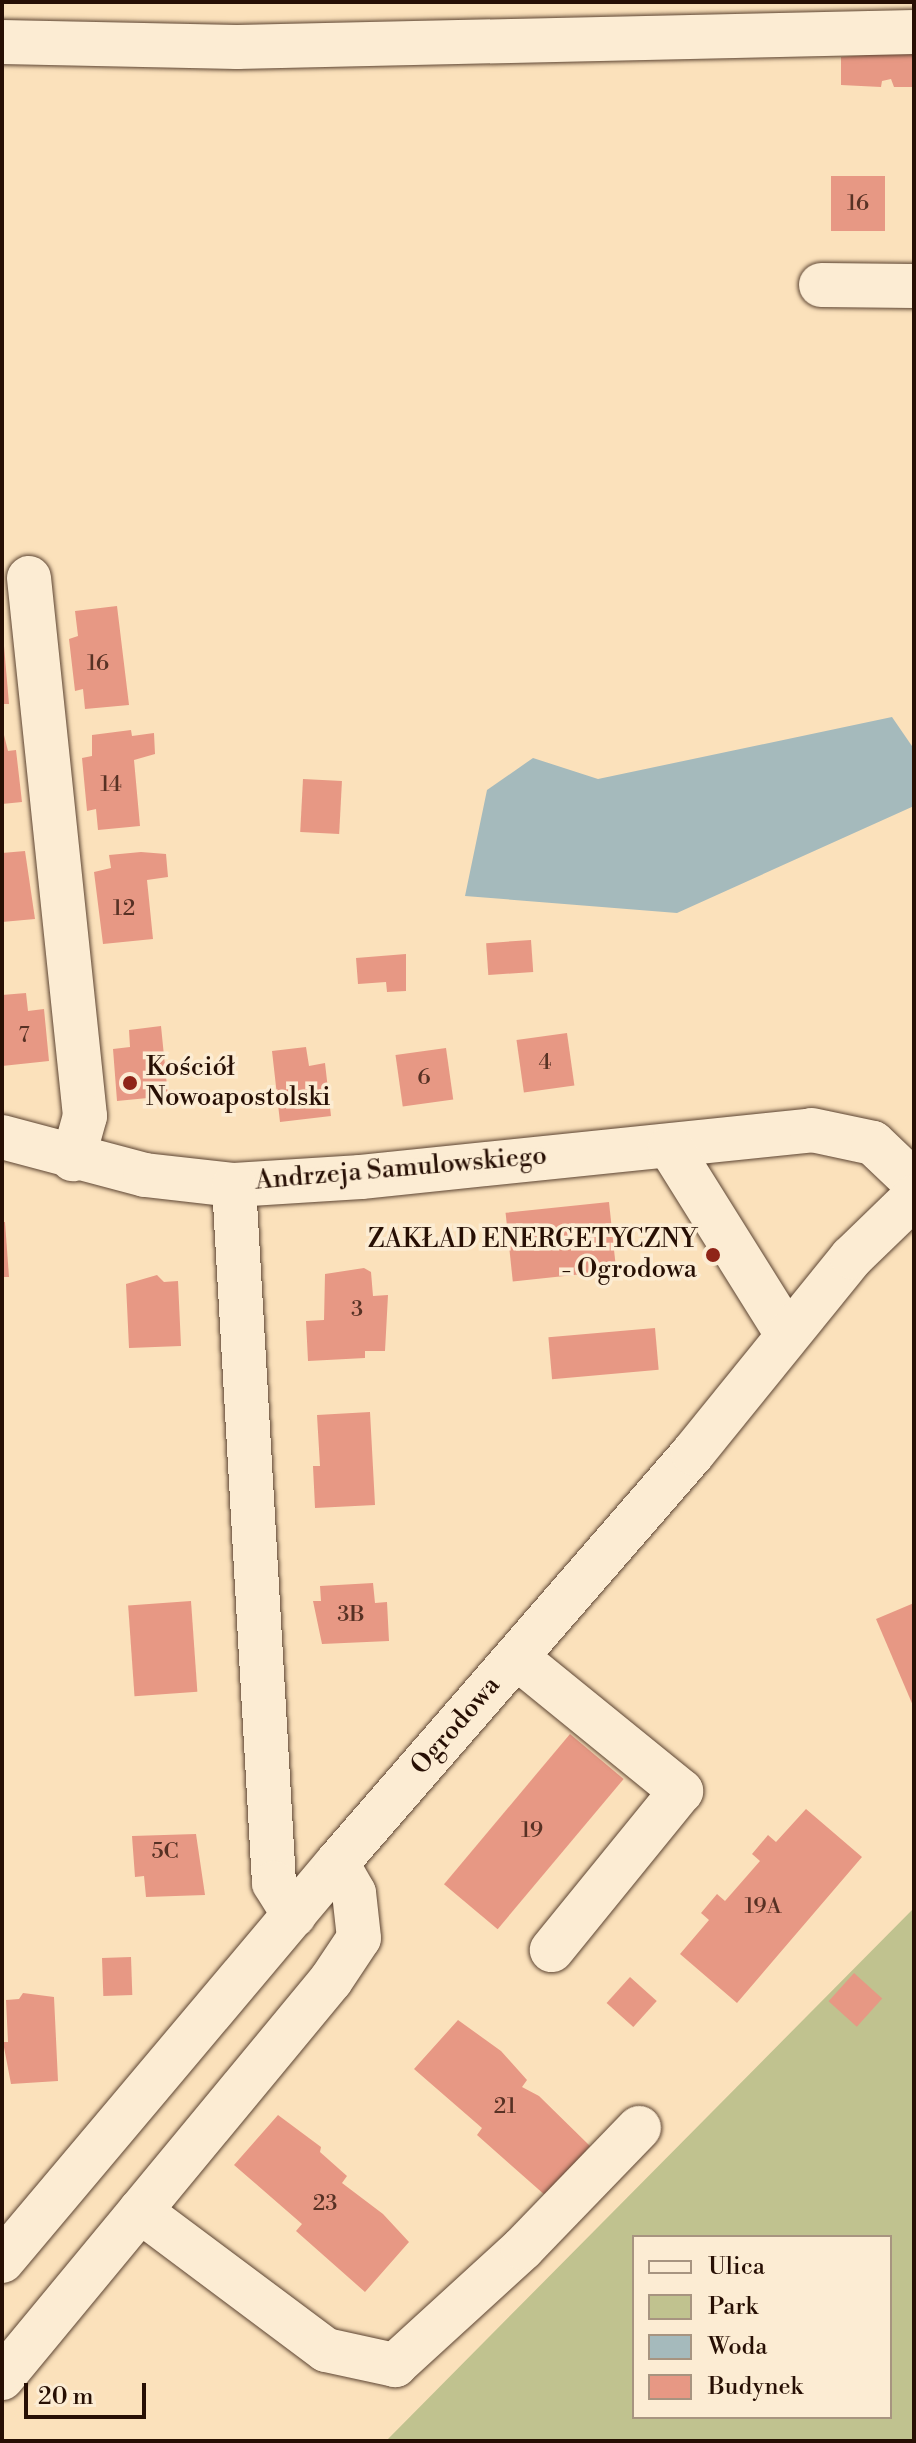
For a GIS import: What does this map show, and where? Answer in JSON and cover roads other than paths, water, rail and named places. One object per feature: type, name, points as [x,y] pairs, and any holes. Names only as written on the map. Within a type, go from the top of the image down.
[{"type":"street","points":[[2,42],[237,47],[914,32]]},
{"type":"street","points":[[821,285],[914,286]]},
{"type":"street","points":[[29,578],[85,1116],[73,1159]]},
{"type":"street","name":"Andrzeja Samulowskiego","points":[[2,1137],[73,1159],[145,1175],[234,1185],[670,1147],[812,1130],[836,1132],[873,1143],[914,1182]]},
{"type":"street","points":[[670,1147],[787,1334]]},
{"type":"street","points":[[234,1185],[274,1883],[294,1915]]},
{"type":"street","name":"Ogrodowa","points":[[2,2261],[337,1863],[693,1453],[852,1257],[914,1197]]},
{"type":"street","points":[[516,1657],[681,1791],[552,1950]]},
{"type":"street","points":[[2,2378],[331,1980],[359,1938],[354,1893],[337,1863]]},
{"type":"street","points":[[140,2211],[326,2350],[395,2365],[523,2248],[639,2128]]},
{"type":"water","points":[[892,717],[914,749],[914,806],[677,913],[465,896],[487,790],[533,758],[598,779]]},
{"type":"place","name":"Kościół Nowoapostolski","points":[[130,1083]]},
{"type":"place","name":"ZAKŁAD ENERGETYCZNY - Ogrodowa","points":[[713,1255]]}]
